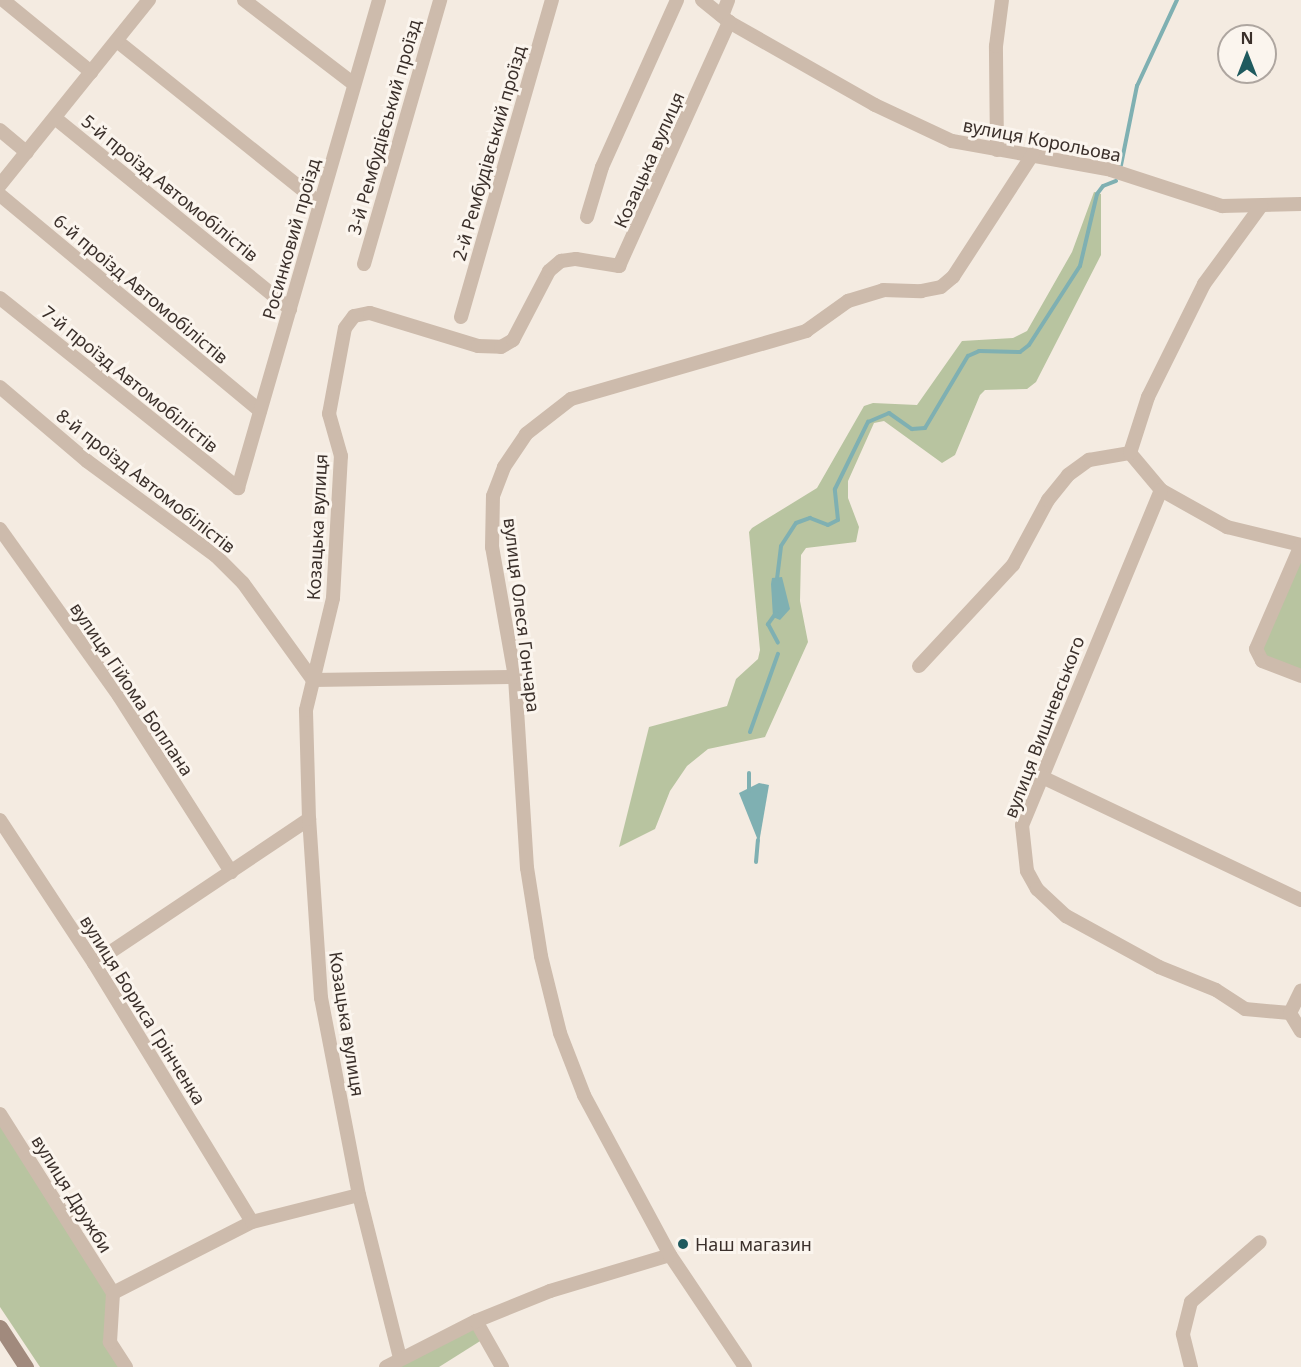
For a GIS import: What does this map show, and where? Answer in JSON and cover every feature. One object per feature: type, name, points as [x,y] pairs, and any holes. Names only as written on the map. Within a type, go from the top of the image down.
[{"type":"main road","points":[[0,1327],[26,1367]]},
{"type":"street","points":[[3,0],[92,72]]},
{"type":"street","points":[[0,185],[149,0]]},
{"type":"street","points":[[244,0],[354,84]]},
{"type":"street","name":"Росинковий проїзд","points":[[238,488],[379,0]]},
{"type":"street","name":"3-й Рембудівський проїзд","points":[[364,264],[440,0]]},
{"type":"street","name":"2-й Рембудівський проїзд","points":[[460,317],[552,0]]},
{"type":"street","points":[[587,217],[602,167],[677,0]]},
{"type":"street","name":"вулиця Корольова","points":[[702,0],[726,19],[911,124],[966,145],[1033,154],[1112,170],[1203,202],[1261,206],[1301,204]]},
{"type":"street","name":"Козацька вулиця","points":[[400,1358],[359,1195],[321,998],[309,819],[305,718],[333,598],[342,462],[329,414],[347,324],[359,314],[379,314],[478,346],[501,347],[513,340],[549,271],[561,261],[576,259],[619,266],[726,19],[728,0]]},
{"type":"street","points":[[997,150],[996,46],[1002,0]]},
{"type":"street","points":[[117,41],[319,203]]},
{"type":"street","name":"5-й проїзд Автомобілістів","points":[[55,118],[290,309]]},
{"type":"street","points":[[0,130],[27,153]]},
{"type":"street","name":"вулиця Олеся Гончара","points":[[745,1367],[670,1255],[584,1095],[561,1033],[530,895],[515,677],[494,566],[490,516],[504,467],[526,434],[554,409],[587,392],[806,331],[848,301],[883,290],[941,287],[953,277],[1033,154]]},
{"type":"street","name":"6-й проїзд Автомобілістів","points":[[0,195],[260,411]]},
{"type":"street","points":[[1130,453],[1152,388],[1204,284],[1261,206]]},
{"type":"street","name":"7-й проїзд Автомобілістів","points":[[0,298],[238,488]]},
{"type":"street","name":"8-й проїзд Автомобілістів","points":[[0,387],[87,461],[216,556],[243,583],[313,680]]},
{"type":"street","points":[[1130,453],[1161,490],[1233,530],[1301,545],[1256,649],[1262,661],[1301,676]]},
{"type":"street","points":[[919,666],[1013,565],[1048,500],[1068,475],[1089,460],[1130,453]]},
{"type":"street","name":"вулиця Вишневського","points":[[1161,490],[1022,825],[1027,871],[1049,902],[1066,916],[1159,967],[1216,990],[1245,1009],[1290,1013]]},
{"type":"street","name":"вулиця Гійома Боплана","points":[[0,529],[119,696],[231,872]]},
{"type":"street","points":[[313,680],[515,677]]},
{"type":"street","points":[[1042,777],[1301,900]]},
{"type":"street","points":[[94,963],[309,819]]},
{"type":"street","name":"вулиця Бориса Грінченка","points":[[0,820],[94,963],[252,1222]]},
{"type":"street","points":[[1301,990],[1290,1013],[1301,1031]]},
{"type":"street","name":"вулиця Дружби","points":[[0,1114],[113,1293]]},
{"type":"street","points":[[126,1367],[110,1342],[113,1293],[252,1222],[359,1195]]},
{"type":"street","points":[[1191,1367],[1183,1334],[1191,1302],[1260,1242]]},
{"type":"street","points":[[386,1367],[476,1321],[550,1291],[670,1255]]},
{"type":"street","points":[[476,1321],[502,1367]]},
{"type":"green space","points":[[1094,192],[1101,194],[1101,255],[1036,382],[1027,389],[985,390],[980,395],[955,455],[942,463],[884,421],[874,423],[848,481],[848,498],[859,527],[856,542],[806,548],[801,555],[800,601],[808,642],[765,737],[708,749],[687,766],[670,791],[655,829],[619,847],[649,727],[727,706],[736,679],[758,659],[760,650],[749,532],[817,488],[864,406],[873,403],[917,405],[962,341],[1013,338],[1027,331],[1072,252]]},
{"type":"green space","points":[[1301,545],[1301,676],[1266,663],[1256,644]]},
{"type":"green space","points":[[0,1116],[113,1293],[110,1342],[126,1367],[40,1367],[0,1307]]},
{"type":"green space","points":[[476,1321],[485,1338],[439,1367],[386,1367]]},
{"type":"water","points":[[782,577],[790,609],[780,620],[773,617],[771,584],[772,578]]},
{"type":"water","points":[[759,783],[769,785],[759,843],[739,793]]},
{"type":"waterway","points":[[1121,165],[1137,86],[1177,0]]},
{"type":"waterway","points":[[777,579],[781,546],[796,523],[810,518],[828,525],[838,520],[835,489],[868,422],[889,413],[912,429],[925,428],[968,356],[979,351],[1020,352],[1029,345],[1080,266],[1097,194],[1103,186],[1116,181]]},
{"type":"waterway","points":[[776,613],[768,624],[778,643]]},
{"type":"waterway","points":[[750,732],[778,654]]},
{"type":"waterway","points":[[749,773],[749,791]]},
{"type":"waterway","points":[[756,862],[758,840]]},
{"type":"place","name":"Наш магазин","points":[[683,1244]]}]
